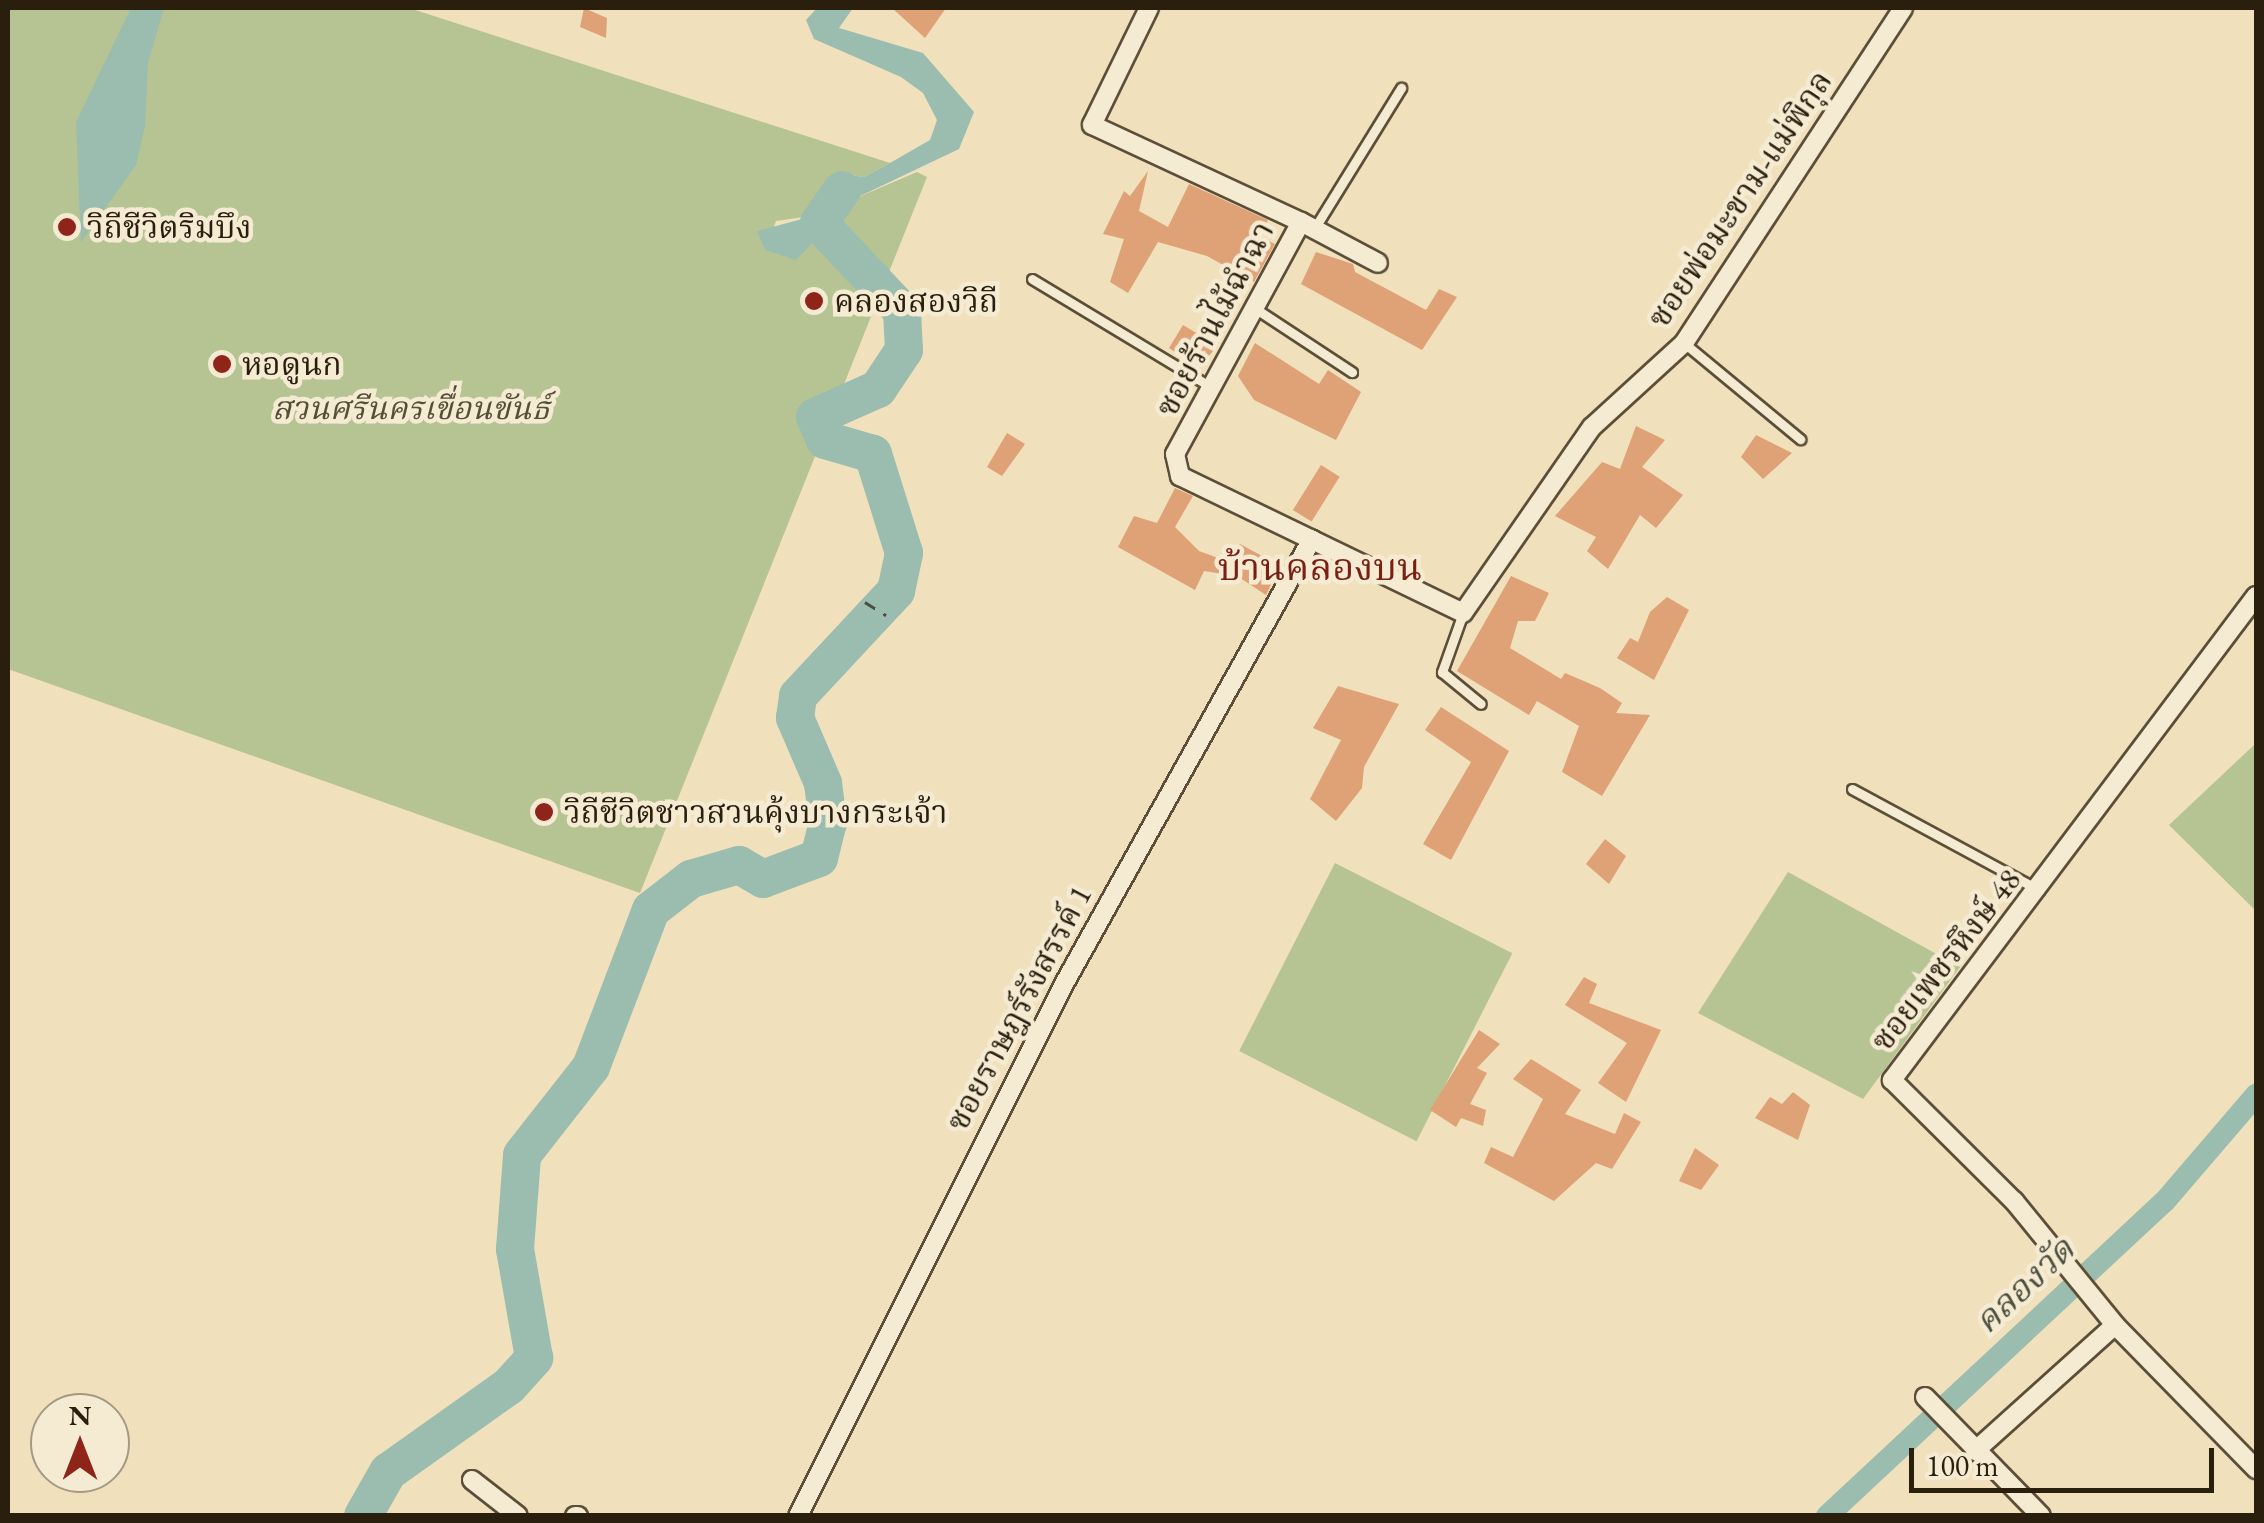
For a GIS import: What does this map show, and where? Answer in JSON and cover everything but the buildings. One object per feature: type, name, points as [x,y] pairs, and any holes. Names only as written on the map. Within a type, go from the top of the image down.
[{"type":"street","name":"ซอยร้านไม้ฉำฉา","points":[[1149,8],[1092,126],[1308,226],[1256,309],[1215,389],[1175,454],[1180,476],[1312,539]]},
{"type":"street","name":"ซอยพ่อมะขาม-แม่พิกุล","points":[[1464,614],[1592,427],[1684,343],[1903,8]]},
{"type":"street","points":[[1308,226],[1378,263]]},
{"type":"street","points":[[1312,539],[1464,614]]},
{"type":"street","name":"ซอยราษฎร์รังสรรค์ 1","points":[[798,1516],[1064,984],[1312,539]]},
{"type":"street","name":"ซอยเพชรหึงษ์ 48","points":[[2256,596],[2039,890],[1892,1080],[2069,1266],[2115,1325],[2256,1469]]},
{"type":"street","points":[[1973,1449],[2115,1325]]},
{"type":"street","points":[[1926,1397],[2041,1516]]},
{"type":"street","points":[[472,1480],[518,1516]]},
{"type":"lane","points":[[1308,226],[1401,88]]},
{"type":"lane","points":[[1032,280],[1215,389]]},
{"type":"lane","points":[[1256,309],[1352,372]]},
{"type":"lane","points":[[1684,343],[1800,440]]},
{"type":"lane","points":[[1464,614],[1442,672],[1481,704]]},
{"type":"lane","points":[[1852,790],[2039,890]]},
{"type":"green space","name":"สวนศรีนครเขื่อนขันธ์","points":[[8,8],[409,8],[890,163],[864,177],[842,174],[817,215],[776,221],[765,250],[854,199],[917,172],[927,177],[640,893],[8,669]]},
{"type":"green space","points":[[2254,745],[2256,748],[2256,911],[2169,825]]},
{"type":"green space","points":[[1335,863],[1512,953],[1417,1141],[1239,1051]]},
{"type":"green space","points":[[1788,872],[1960,967],[1863,1099],[1698,1013]]},
{"type":"shaded area","points":[[131,8],[164,8],[148,63],[145,126],[136,165],[81,242],[76,122]]},
{"type":"shaded area","points":[[817,8],[853,8],[839,28],[923,53],[974,112],[959,149],[854,199],[796,260],[765,250],[757,231],[817,215],[842,174],[864,177],[890,163],[930,140],[937,120],[923,93],[901,77],[814,39],[806,20]]},
{"type":"waterway","points":[[363,1516],[388,1472],[509,1386],[534,1358],[515,1249],[522,1155],[591,1067],[651,910],[691,879],[739,865],[763,879],[819,858],[828,823],[823,783],[795,718],[798,696],[896,591],[904,553],[873,454],[825,440],[815,417],[878,389],[904,350],[902,311],[819,223],[842,190]]},
{"type":"waterway","name":"คลองวัด","points":[[1827,1516],[2165,1201],[2256,1095]]},
{"type":"ferry route","points":[[865,602],[886,615]]},
{"type":"place","name":"วิถีชีวิตริมบึง","points":[[67,227]]},
{"type":"place","name":"คลองสองวิถี","points":[[814,301]]},
{"type":"place","name":"หอดูนก","points":[[222,364]]},
{"type":"place","name":"วิถีชีวิตชาวสวนคุ้งบางกระเจ้า","points":[[544,812]]},
{"type":"district","name":"บ้านคลองบน","points":[[1320,567]]}]
